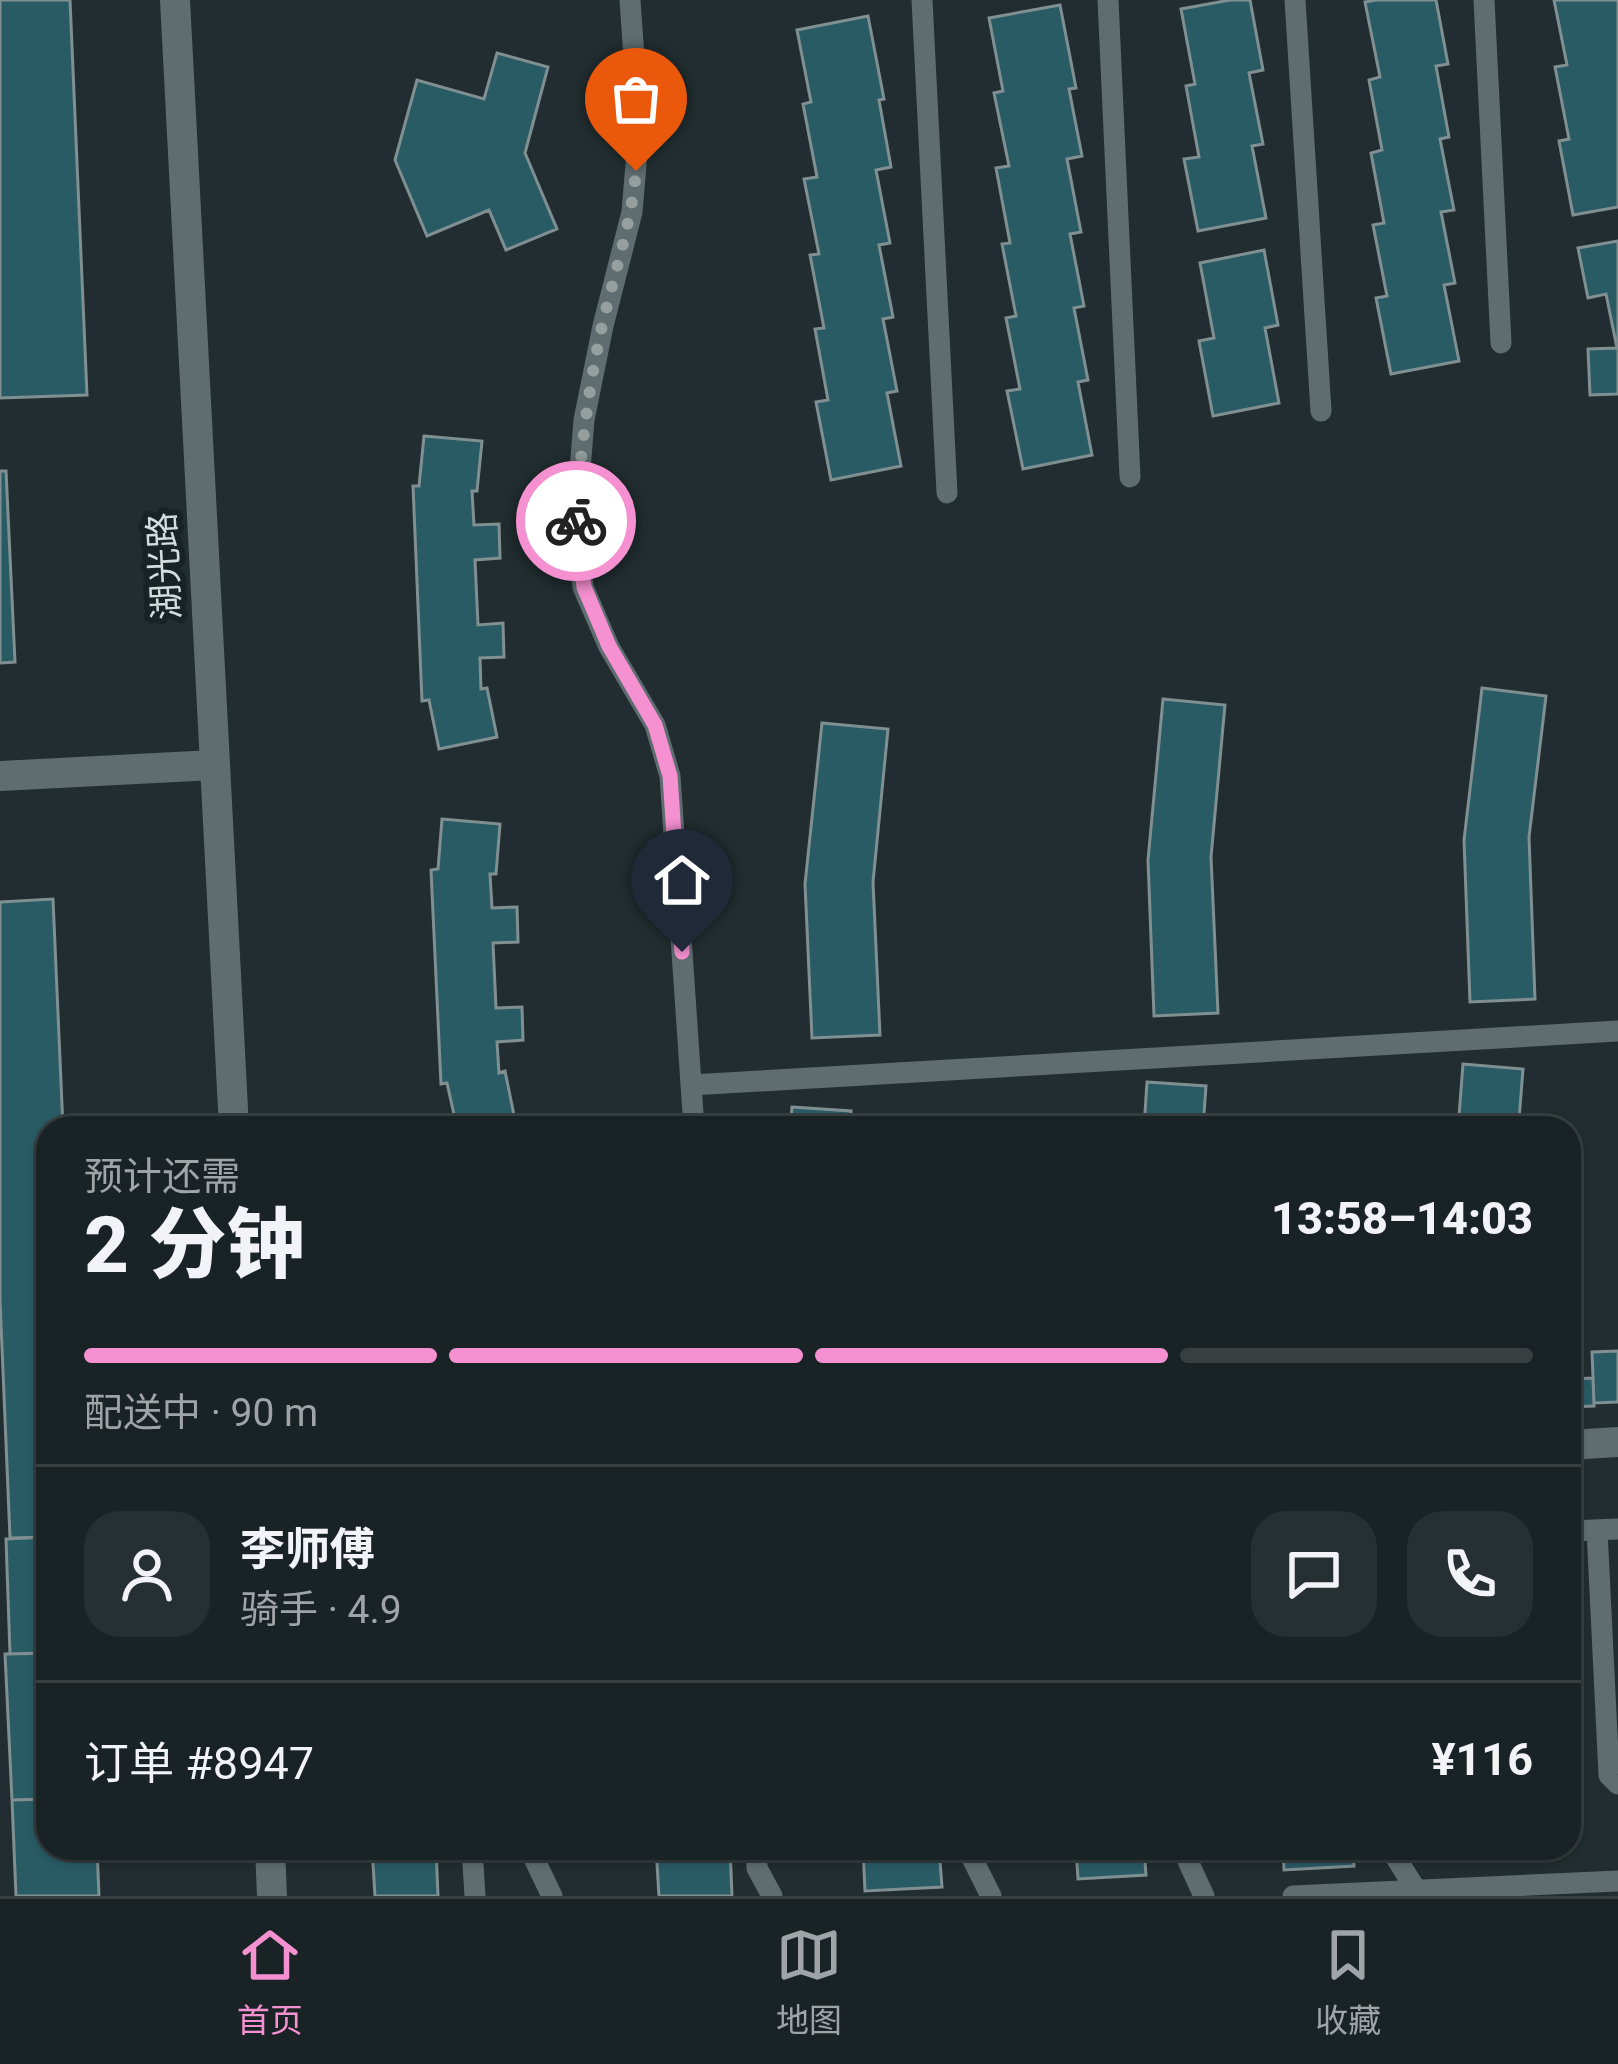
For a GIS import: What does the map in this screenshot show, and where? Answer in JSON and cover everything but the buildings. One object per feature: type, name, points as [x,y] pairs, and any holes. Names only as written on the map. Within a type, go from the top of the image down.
[{"type":"street","name":"湖光路","points":[[175,0],[233,1116]]},
{"type":"street","points":[[0,776],[214,765]]},
{"type":"street","points":[[1581,1444],[1618,1442]]},
{"type":"street","points":[[270,1860],[272,1896]]},
{"type":"lane","points":[[630,0],[639,129],[632,212],[584,420],[576,520],[584,587],[609,646],[655,725],[670,776],[693,1116]]},
{"type":"lane","points":[[922,0],[947,493]]},
{"type":"lane","points":[[1108,0],[1130,477]]},
{"type":"lane","points":[[1295,0],[1321,411]]},
{"type":"lane","points":[[1484,0],[1501,343]]},
{"type":"lane","points":[[691,1084],[1618,1031]]},
{"type":"lane","points":[[1608,1529],[1609,1775],[1618,1784]]},
{"type":"lane","points":[[473,1860],[475,1896]]},
{"type":"lane","points":[[535,1860],[552,1896]]},
{"type":"lane","points":[[757,1860],[772,1896]]},
{"type":"lane","points":[[973,1860],[991,1896]]},
{"type":"lane","points":[[1188,1860],[1204,1896]]},
{"type":"lane","points":[[1397,1860],[1416,1891]]},
{"type":"lane","points":[[1293,1896],[1618,1881]]},
{"type":"way so far","points":[[576,521],[584,420],[632,212],[636,171]]},
{"type":"route","points":[[576,521],[584,587],[609,646],[655,725],[670,776],[682,952]]}]
